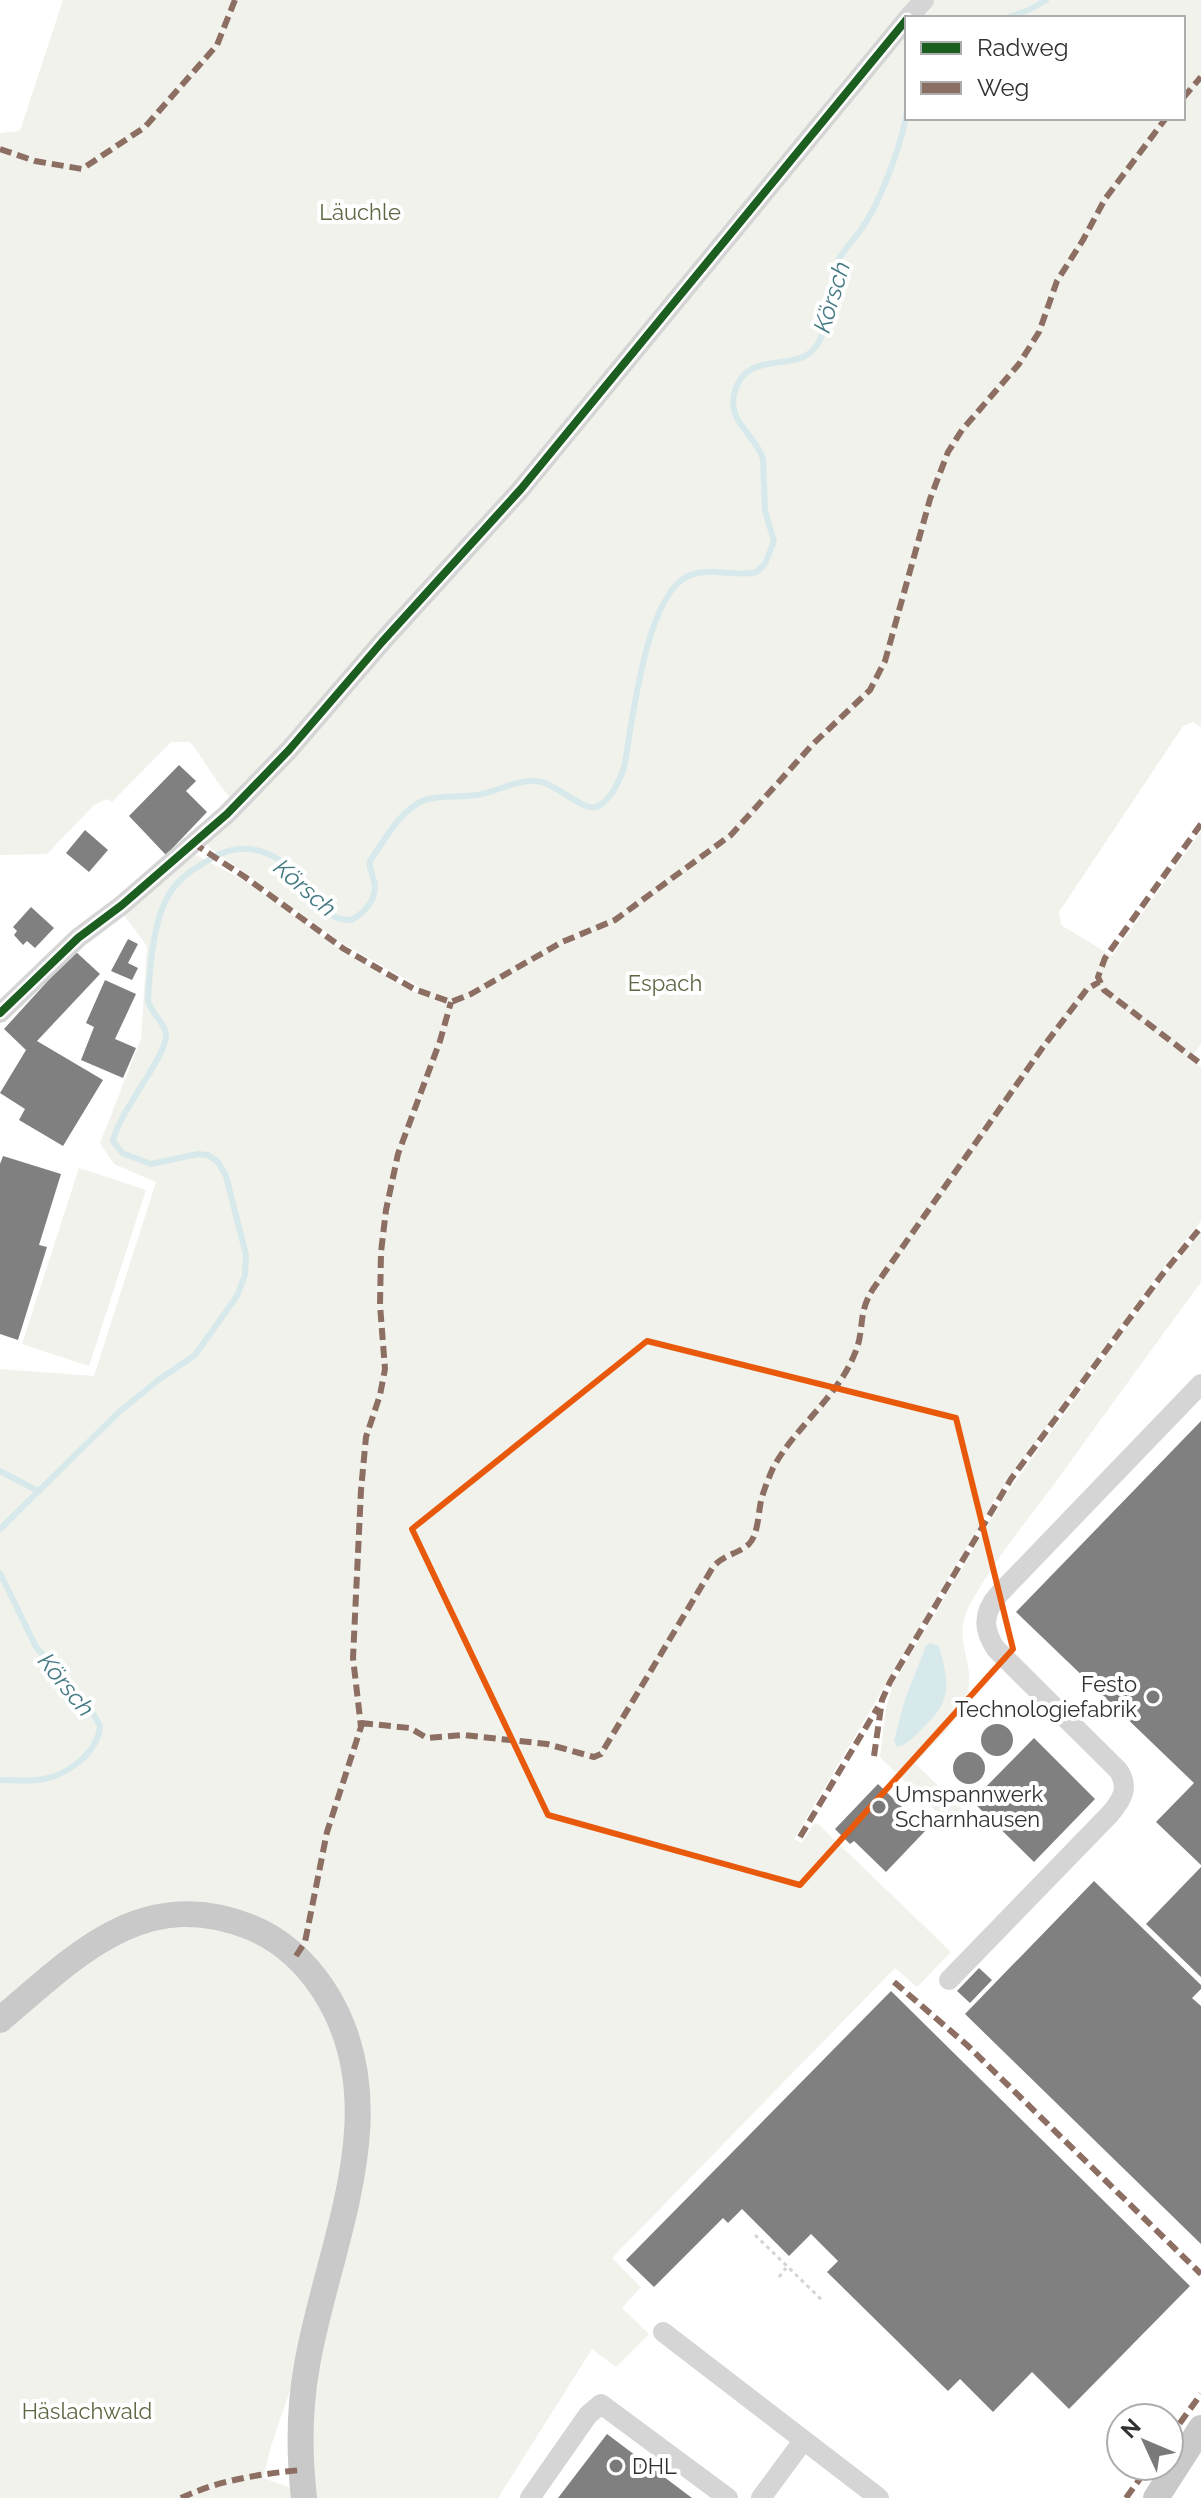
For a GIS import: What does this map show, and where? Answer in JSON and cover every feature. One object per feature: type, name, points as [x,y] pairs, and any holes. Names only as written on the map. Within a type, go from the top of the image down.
[{"type":"main road","points":[[0,2020],[100,1939],[138,1921],[179,1915],[222,1918],[266,1935],[296,1956],[329,1998],[350,2052],[357,2093],[357,2133],[348,2197],[304,2384],[300,2442],[304,2498]]},
{"type":"main road","points":[[1156,2498],[1201,2428]]},
{"type":"lane","points":[[911,16],[924,0]]},
{"type":"lane","points":[[0,1013],[78,938],[122,905],[227,814],[289,750],[521,489],[905,23]]},
{"type":"lane","points":[[949,1980],[1110,1814],[1123,1797],[1125,1788],[1118,1770],[996,1649],[986,1630],[989,1608],[1201,1384]]},
{"type":"lane","points":[[663,2332],[879,2498]]},
{"type":"lane","points":[[530,2498],[588,2415],[601,2404],[728,2498]]},
{"type":"lane","points":[[761,2498],[803,2441]]},
{"type":"path","points":[[755,2235],[824,2302]]},
{"type":"path","points":[[779,2277],[788,2267]]},
{"type":"highlighted area","points":[[647,1341],[956,1418],[1013,1649],[800,1885],[548,1815],[412,1529]]},
{"type":"green space","points":[[63,0],[1201,0],[1201,727],[1193,722],[1183,726],[1059,912],[1061,925],[1112,956],[1201,831],[1201,1044],[1190,1059],[1201,1067],[1201,1221],[1154,1280],[1000,1491],[794,1839],[802,1843],[817,1823],[951,1952],[917,1987],[895,1968],[612,2258],[641,2287],[622,2308],[649,2334],[616,2367],[592,2349],[498,2498],[312,2498],[310,2406],[360,2183],[329,1979],[193,1904],[0,2007],[0,1369],[94,1376],[156,1182],[114,1164],[100,1143],[141,1039],[147,946],[124,915],[194,854],[247,882],[342,951],[420,995],[423,989],[342,943],[209,847],[207,842],[234,801],[190,742],[171,742],[112,802],[107,799],[94,805],[47,854],[0,855],[0,133],[20,131]]},
{"type":"green space","points":[[79,1168],[146,1190],[89,1366],[22,1344]]},
{"type":"green space","points":[[1201,1232],[1201,1282],[1009,1544],[968,1608],[963,1630],[969,1681],[967,1696],[945,1732],[915,1763],[963,1810],[945,1820],[880,1757],[886,1708],[893,1684],[1007,1493],[1163,1278]]},
{"type":"green space","name":"Häslachwald","points":[[197,1925],[242,1936],[284,1960],[320,2005],[344,2064],[346,2148],[295,2376],[263,2478],[289,2487],[296,2498],[0,2498],[0,2033],[79,1967],[141,1932]]},
{"type":"shaded area","points":[[930,1643],[939,1646],[946,1681],[944,1700],[923,1728],[908,1742],[897,1747],[894,1741],[905,1699],[926,1646]]},
{"type":"building","points":[[179,765],[196,781],[186,791],[207,812],[166,855],[129,816]]},
{"type":"building","points":[[85,830],[108,850],[89,872],[66,853]]},
{"type":"building","points":[[31,907],[54,928],[35,948],[27,941],[23,945],[14,935],[17,931],[13,927]]},
{"type":"building","points":[[128,939],[138,944],[128,963],[138,968],[132,980],[111,971]]},
{"type":"building","points":[[75,951],[100,974],[37,1041],[103,1080],[63,1146],[19,1120],[25,1109],[0,1093],[26,1050],[4,1029]]},
{"type":"building","points":[[105,980],[136,994],[115,1039],[136,1048],[123,1078],[81,1060],[94,1027],[86,1023]]},
{"type":"building","points":[[3,1156],[61,1174],[39,1245],[47,1247],[18,1340],[0,1334],[0,1164]]},
{"type":"building","name":"Festo Technologiefabrik","points":[[1201,1421],[1201,1865],[1156,1822],[1194,1783],[1016,1612]]},
{"type":"building","points":[[997,1724],[1008,1729],[1013,1740],[1008,1751],[997,1756],[986,1751],[981,1740],[986,1729]]},
{"type":"building","points":[[1034,1738],[1095,1799],[1034,1862],[972,1801]]},
{"type":"building","points":[[969,1752],[981,1756],[985,1768],[981,1780],[969,1784],[957,1780],[953,1768],[957,1756]]},
{"type":"building","name":"Umspannwerk Scharnhausen","points":[[878,1784],[926,1830],[886,1872],[854,1841],[850,1844],[835,1829]]},
{"type":"building","points":[[1201,1867],[1201,1977],[1146,1924]]},
{"type":"building","points":[[1094,1881],[1201,1985],[1192,1998],[1201,2006],[1201,2244],[965,2014]]},
{"type":"building","points":[[979,1968],[992,1980],[970,2003],[957,1991]]},
{"type":"building","points":[[891,1991],[1190,2286],[1069,2409],[1032,2372],[993,2412],[960,2379],[948,2391],[827,2272],[838,2261],[811,2234],[789,2256],[742,2209],[728,2223],[723,2218],[654,2287],[626,2260]]},
{"type":"building","name":"DHL","points":[[607,2434],[692,2498],[558,2498]]},
{"type":"waterway","name":"Körsch","points":[[1012,16],[1046,0]]},
{"type":"waterway","name":"Körsch","points":[[0,1529],[118,1413],[195,1355],[237,1296],[245,1275],[246,1255],[226,1176],[218,1162],[208,1155],[198,1154],[151,1164],[122,1153],[113,1141],[165,1042],[164,1028],[148,1000],[157,925],[174,887],[192,870],[214,857],[230,850],[254,849],[278,859],[330,914],[351,920],[365,909],[374,893],[370,861],[402,816],[419,803],[428,799],[482,794],[534,781],[548,784],[591,807],[596,807],[610,796],[624,768],[636,694],[651,634],[673,588],[696,573],[756,572],[765,564],[774,541],[765,511],[763,459],[735,413],[734,395],[739,381],[747,372],[758,366],[805,356],[819,341],[827,321],[835,268],[884,187],[905,120]]},
{"type":"waterway","points":[[0,1471],[38,1491]]},
{"type":"waterway","name":"Körsch","points":[[0,1573],[36,1647],[90,1708],[100,1726],[88,1753],[63,1772],[39,1780],[0,1780]]},
{"type":"marked path","points":[[0,149],[35,161],[82,169],[145,127],[217,45],[235,0]]},
{"type":"marked path","points":[[1185,96],[1201,77]]},
{"type":"marked path","points":[[193,843],[344,949],[414,989],[451,1002],[471,994],[562,942],[615,920],[731,835],[812,745],[870,690],[885,661],[930,499],[948,452],[962,430],[1019,364],[1039,332],[1057,281],[1105,199],[1164,120]]},
{"type":"marked path","points":[[1201,824],[1105,958],[1098,977],[1104,990],[1201,1064]]},
{"type":"marked path","points":[[361,1723],[410,1728],[427,1738],[463,1735],[547,1744],[594,1757],[601,1754],[713,1567],[752,1540],[762,1497],[773,1468],[847,1369],[858,1345],[865,1306],[873,1289],[1043,1047],[1087,989],[1099,982]]},
{"type":"marked path","points":[[296,1956],[305,1942],[327,1832],[361,1727],[353,1658],[361,1490],[366,1437],[385,1369],[380,1305],[386,1210],[398,1154],[440,1041],[451,1002]]},
{"type":"marked path","points":[[874,1756],[882,1700],[890,1682],[1011,1479],[1161,1276],[1201,1227]]},
{"type":"marked path","points":[[800,1837],[878,1707]]},
{"type":"marked path","points":[[894,1982],[967,2045],[1201,2274]]},
{"type":"marked path","points":[[1185,2416],[1201,2394]]},
{"type":"marked path","points":[[181,2498],[240,2479],[301,2470]]},
{"type":"marked path","points":[[1126,2498],[1138,2482]]},
{"type":"cycle path","points":[[0,1013],[78,938],[122,905],[227,814],[289,750],[521,489],[905,21]]},
{"type":"place","name":"Festo Technologiefabrik","points":[[1153,1697]]},
{"type":"place","name":"Umspannwerk Scharnhausen","points":[[879,1807]]},
{"type":"place","name":"DHL","points":[[616,2466]]},
{"type":"park label","name":"Läuchle","points":[[360,212]]},
{"type":"park label","name":"Espach","points":[[665,983]]}]
